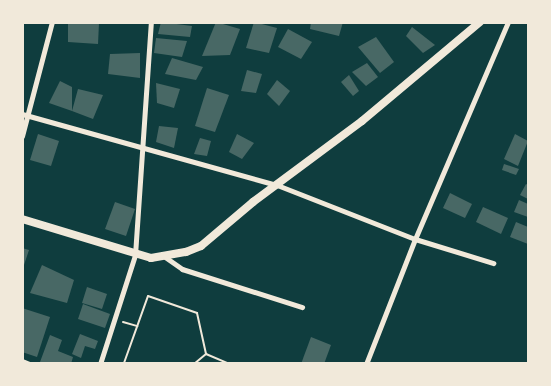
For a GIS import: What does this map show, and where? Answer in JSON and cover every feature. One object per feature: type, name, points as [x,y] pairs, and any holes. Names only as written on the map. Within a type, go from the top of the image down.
[{"type":"street","points":[[22,136],[25,114],[52,22]]},
{"type":"street","points":[[100,364],[136,255],[150,22]]},
{"type":"street","points":[[366,364],[415,239],[508,22]]},
{"type":"street","points":[[22,219],[136,255],[165,257],[201,246],[277,185],[362,121],[478,23]]},
{"type":"street","points":[[25,114],[277,185],[415,239],[493,263]]},
{"type":"street","points":[[165,257],[182,268],[302,307]]},
{"type":"street","points":[[22,361],[29,364]]},
{"type":"path","points":[[127,364],[124,362],[148,296],[197,313],[206,354]]},
{"type":"path","points":[[114,319],[137,326]]},
{"type":"path","points":[[194,364],[206,354]]},
{"type":"path","points":[[206,354],[230,364]]},
{"type":"building","points":[[68,22],[99,23],[98,44],[68,42]]},
{"type":"building","points":[[161,22],[192,26],[190,37],[158,34]]},
{"type":"building","points":[[216,22],[240,29],[230,55],[202,56]]},
{"type":"building","points":[[254,22],[277,28],[269,53],[246,48]]},
{"type":"building","points":[[311,22],[343,22],[339,36],[310,29]]},
{"type":"building","points":[[412,27],[435,45],[423,53],[406,36]]},
{"type":"building","points":[[288,29],[312,42],[301,59],[278,47]]},
{"type":"building","points":[[376,37],[394,62],[380,73],[358,47]]},
{"type":"building","points":[[156,38],[187,41],[182,57],[154,53]]},
{"type":"building","points":[[140,53],[140,78],[108,74],[110,54]]},
{"type":"building","points":[[172,58],[203,67],[196,80],[165,74]]},
{"type":"building","points":[[367,63],[378,77],[366,86],[352,72]]},
{"type":"building","points":[[247,70],[262,74],[256,93],[241,91]]},
{"type":"building","points":[[349,75],[359,91],[353,96],[341,82]]},
{"type":"building","points":[[277,80],[290,91],[279,106],[267,94]]},
{"type":"building","points":[[60,81],[72,87],[72,111],[49,103]]},
{"type":"building","points":[[156,83],[180,89],[174,108],[157,103]]},
{"type":"building","points":[[207,88],[229,95],[215,132],[195,126]]},
{"type":"building","points":[[78,89],[103,95],[93,119],[72,111]]},
{"type":"building","points":[[159,126],[178,128],[174,148],[156,142]]},
{"type":"building","points":[[38,134],[59,141],[51,166],[30,160]]},
{"type":"building","points":[[237,134],[254,143],[242,159],[229,152]]},
{"type":"building","points":[[515,134],[528,141],[518,166],[504,159]]},
{"type":"building","points":[[200,138],[211,141],[207,156],[194,154]]},
{"type":"building","points":[[504,164],[519,169],[516,175],[502,170]]},
{"type":"building","points":[[526,184],[528,185],[528,199],[520,195]]},
{"type":"building","points":[[450,193],[472,204],[465,218],[443,208]]},
{"type":"building","points":[[519,200],[528,204],[528,217],[514,212]]},
{"type":"building","points":[[115,202],[135,209],[126,236],[105,229]]},
{"type":"building","points":[[483,207],[508,218],[501,234],[476,222]]},
{"type":"building","points":[[516,222],[528,227],[528,244],[510,237]]},
{"type":"building","points":[[22,248],[29,250],[23,268],[22,268]]},
{"type":"building","points":[[42,265],[74,280],[67,303],[30,293]]},
{"type":"building","points":[[87,287],[107,294],[102,309],[82,303]]},
{"type":"building","points":[[83,304],[110,314],[105,328],[78,319]]},
{"type":"building","points":[[22,308],[50,317],[37,357],[22,352]]},
{"type":"building","points":[[80,334],[98,341],[95,349],[85,346],[81,358],[72,354]]},
{"type":"building","points":[[50,335],[62,340],[58,351],[73,357],[71,364],[40,362]]},
{"type":"building","points":[[311,337],[331,345],[324,364],[301,364]]}]
